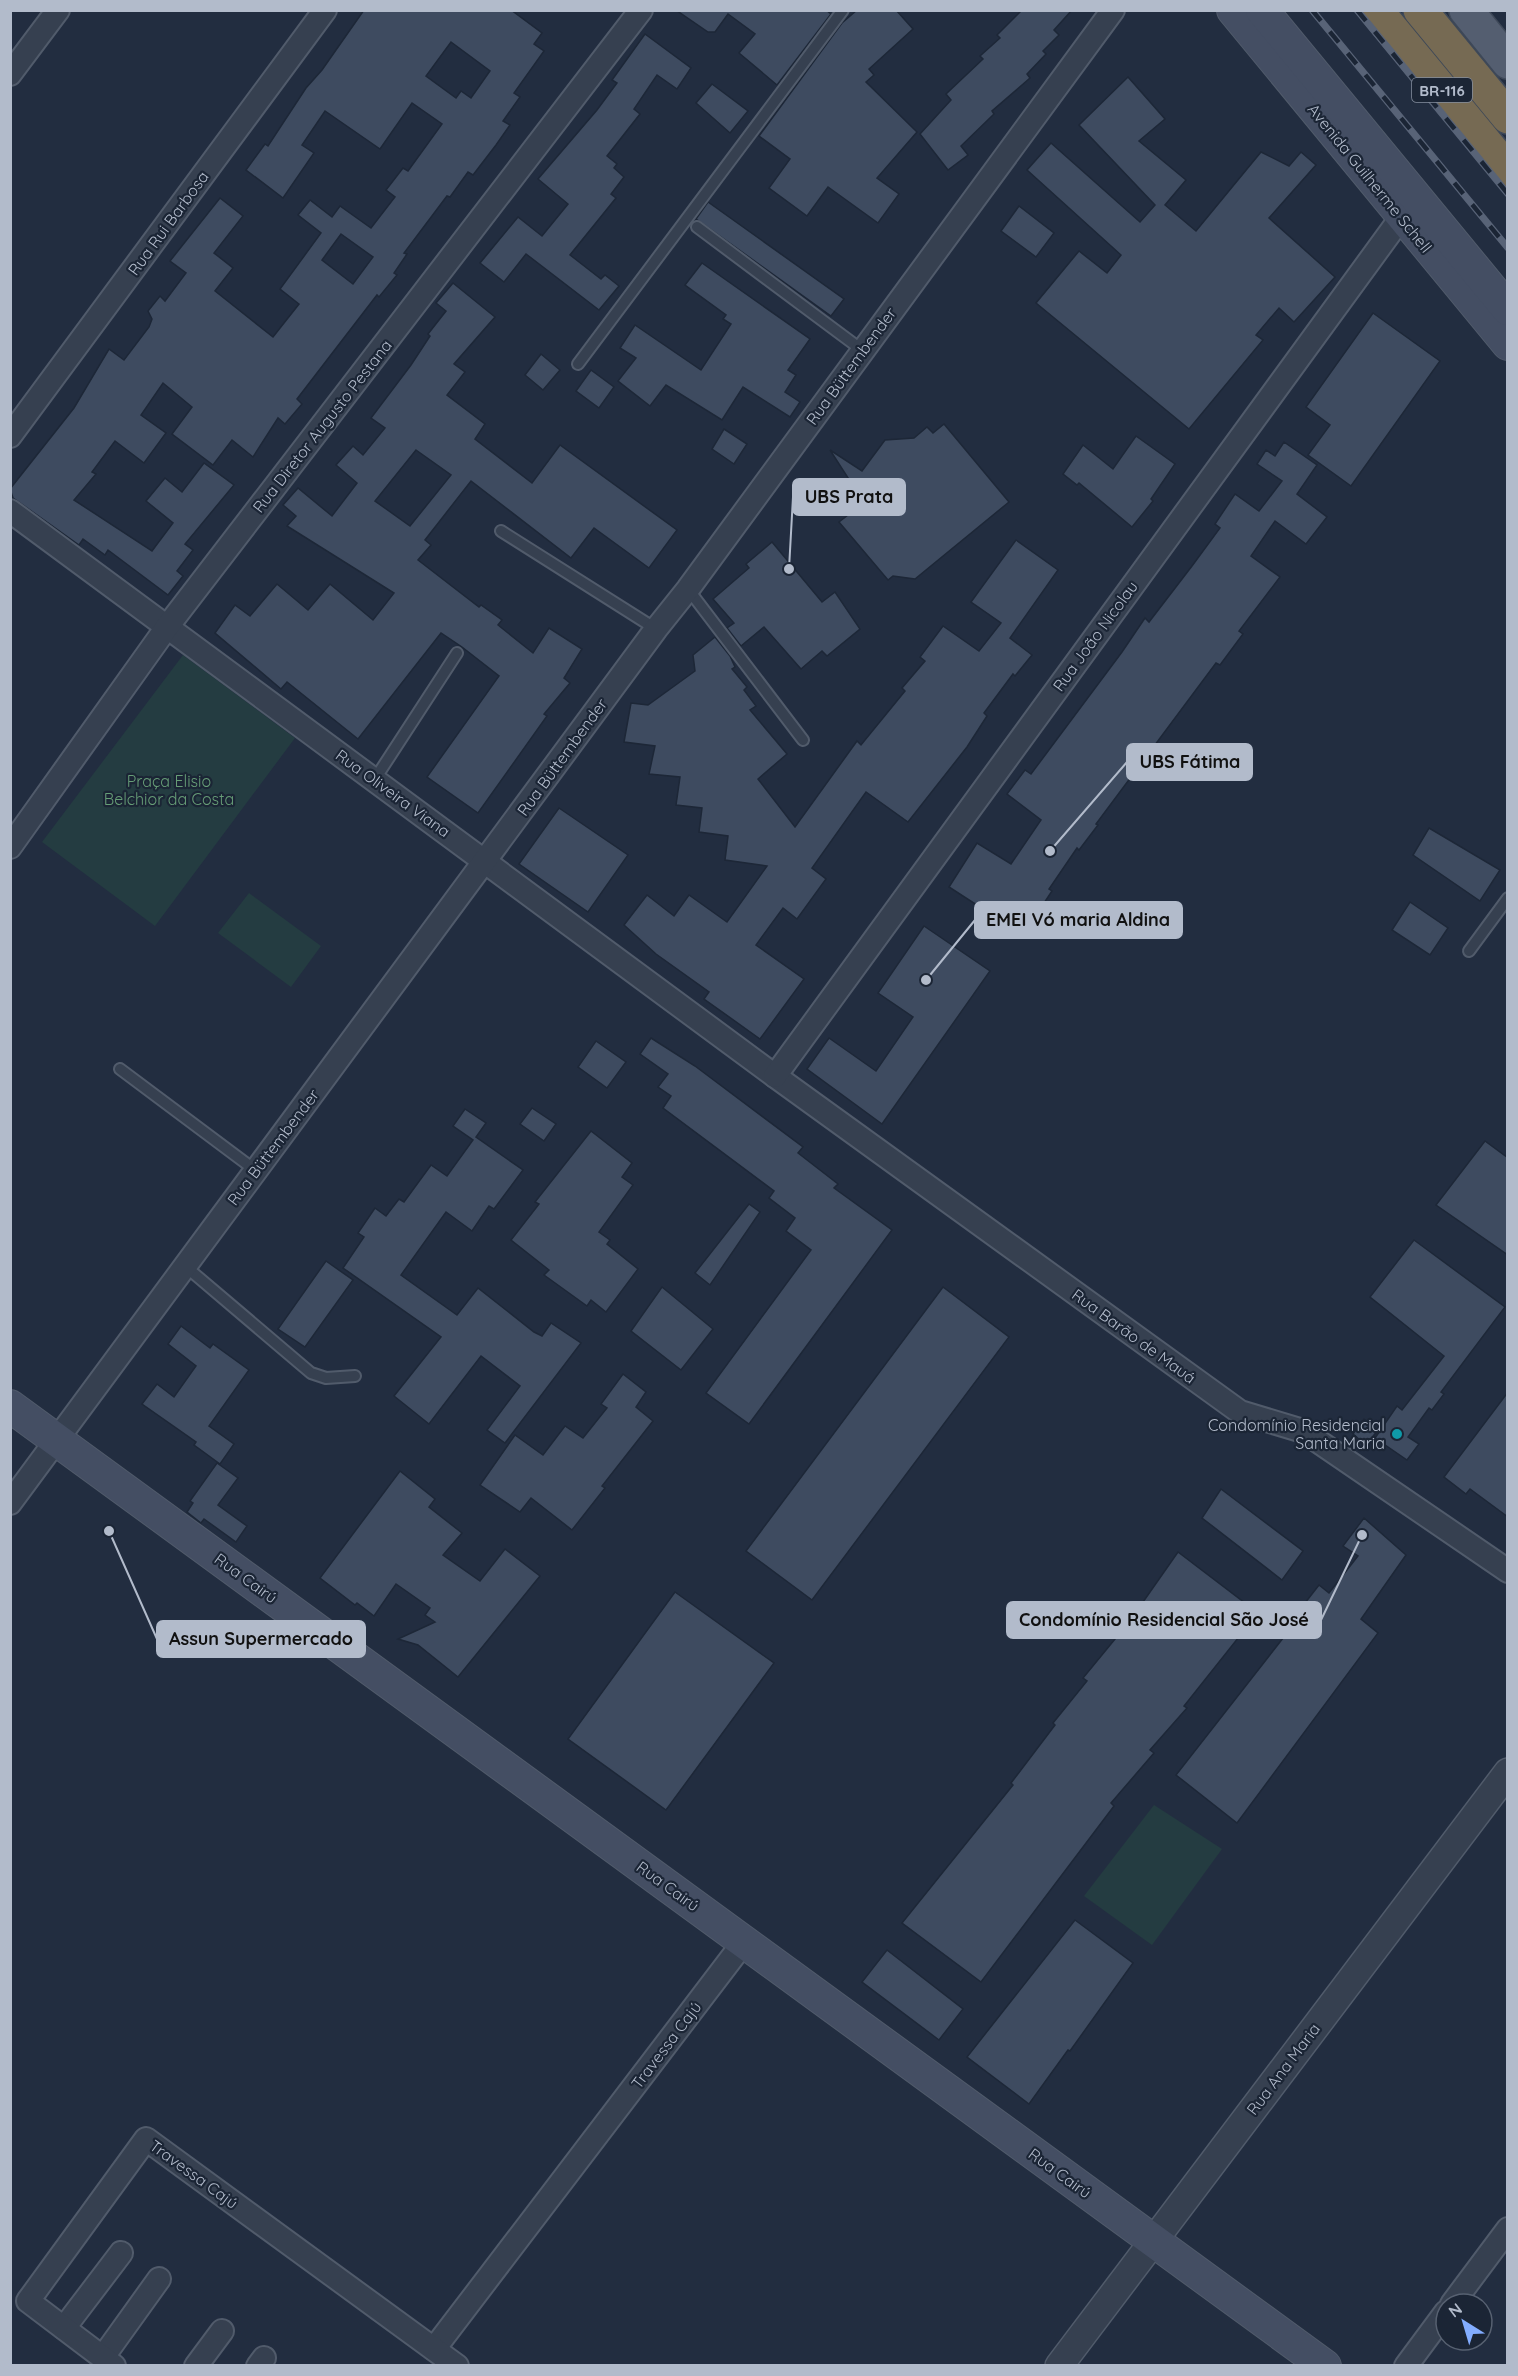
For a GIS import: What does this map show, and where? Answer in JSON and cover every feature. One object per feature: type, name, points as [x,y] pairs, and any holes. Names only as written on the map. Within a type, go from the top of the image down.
[{"type":"highway","name":"BR-116","points":[[1376,10],[1508,170]]},
{"type":"highway","name":"BR-116","points":[[1420,10],[1508,117]]},
{"type":"main road","name":"Avenida Guilherme Schell","points":[[1233,10],[1409,207],[1504,323]]},
{"type":"main road","name":"Avenida Guilherme Schell","points":[[1262,10],[1409,207]]},
{"type":"main road","points":[[1466,10],[1508,62]]},
{"type":"main road","name":"Rua Cairú","points":[[10,1406],[1324,2366]]},
{"type":"street","points":[[10,74],[58,10]]},
{"type":"street","name":"Rua Rui Barbosa","points":[[10,436],[325,10]]},
{"type":"street","name":"Rua Diretor Augusto Pestana","points":[[10,847],[167,627],[641,10]]},
{"type":"street","name":"Rua Büttembender","points":[[10,1503],[656,628],[688,589],[1113,10]]},
{"type":"street","name":"Rua João Nicolau","points":[[775,1076],[1409,207]]},
{"type":"street","name":"Rua Oliveira Viana","points":[[10,512],[775,1076]]},
{"type":"street","name":"Rua Barão de Mauá","points":[[775,1076],[1240,1412],[1303,1431],[1508,1571]]},
{"type":"street","name":"Rua Ana Maria","points":[[1059,2366],[1508,1772]]},
{"type":"street","name":"Travessa Cajú","points":[[434,2349],[744,1942]]},
{"type":"street","name":"Travessa Cajú","points":[[109,2361],[28,2301],[146,2139],[457,2366]]},
{"type":"street","points":[[1461,2292],[1508,2229]]},
{"type":"street","points":[[64,2328],[121,2253]]},
{"type":"street","points":[[109,2361],[159,2279]]},
{"type":"street","points":[[1406,2366],[1434,2328]]},
{"type":"street","points":[[196,2366],[222,2331]]},
{"type":"lane","points":[[578,364],[843,10]]},
{"type":"lane","points":[[697,227],[862,350]]},
{"type":"lane","points":[[501,531],[656,628]]},
{"type":"lane","points":[[688,589],[803,740]]},
{"type":"lane","points":[[375,779],[457,653]]},
{"type":"lane","points":[[1469,951],[1508,898]]},
{"type":"lane","points":[[120,1069],[255,1170]]},
{"type":"lane","points":[[185,1266],[311,1373],[326,1378],[355,1376]]},
{"type":"green space","name":"Praça Elisio Belchior da Costa","points":[[183,655],[295,738],[155,926],[42,842]]},
{"type":"green space","points":[[249,893],[321,946],[291,987],[218,933]]},
{"type":"green space","points":[[1154,1805],[1222,1849],[1152,1945],[1084,1896]]},
{"type":"building","points":[[364,10],[511,10],[542,33],[534,44],[544,51],[514,93],[520,97],[503,121],[510,125],[473,175],[468,172],[450,197],[447,196],[404,253],[407,254],[394,273],[397,275],[379,297],[377,295],[297,399],[302,404],[285,424],[278,418],[253,457],[232,440],[213,465],[172,434],[192,407],[163,383],[141,415],[166,433],[144,463],[115,441],[92,472],[96,474],[74,500],[152,551],[173,523],[146,501],[165,478],[182,492],[204,463],[234,485],[185,544],[193,550],[177,571],[183,576],[168,595],[108,550],[105,555],[83,539],[79,545],[13,498],[10,489],[74,408],[109,349],[124,360],[149,327],[152,319],[148,311],[160,296],[165,301],[186,273],[170,261],[220,198],[243,216],[214,253],[233,268],[215,291],[273,337],[299,304],[280,289],[321,233],[298,215],[310,200],[332,217],[340,206],[371,228],[395,197],[386,190],[403,168],[408,171],[442,124],[412,103],[380,149],[325,111],[302,145],[314,153],[283,198],[246,170],[265,144],[268,146],[306,88],[322,70]],"holes":[[[451,42],[490,71],[471,98],[461,91],[456,98],[426,76]],[[341,234],[373,257],[353,284],[322,260]]]},
{"type":"building","points":[[676,10],[826,10],[831,14],[777,85],[739,53],[755,34],[728,14],[715,32],[708,32]]},
{"type":"building","points":[[857,10],[896,10],[913,29],[869,69],[874,75],[866,82],[917,132],[877,178],[899,194],[878,223],[828,187],[807,216],[769,188],[790,159],[759,136],[842,23]]},
{"type":"building","points":[[1022,10],[1072,10],[1054,30],[1059,35],[1043,51],[1046,54],[1027,74],[1030,78],[992,111],[994,114],[961,146],[968,155],[948,170],[920,134],[951,100],[946,94],[983,59],[980,56],[1000,38],[997,35]]},
{"type":"building","points":[[645,34],[691,68],[677,89],[657,75],[634,109],[640,114],[607,156],[617,164],[614,168],[624,177],[611,194],[616,198],[570,255],[601,279],[605,275],[619,286],[599,310],[526,254],[504,282],[480,263],[518,217],[542,236],[568,204],[538,179],[617,83],[612,80]]},
{"type":"building","points":[[1128,77],[1165,119],[1139,141],[1186,180],[1165,205],[1196,231],[1261,152],[1289,166],[1301,152],[1316,165],[1269,218],[1335,277],[1294,322],[1279,308],[1256,335],[1263,340],[1189,429],[1036,303],[1079,251],[1107,273],[1121,255],[1027,170],[1051,143],[1140,222],[1155,205],[1079,125]]},
{"type":"building","points":[[712,84],[748,111],[730,133],[696,103]]},
{"type":"building","points":[[708,202],[844,299],[831,316],[696,219]]},
{"type":"building","points":[[1019,206],[1054,233],[1036,257],[1001,231]]},
{"type":"building","points":[[702,263],[810,339],[788,370],[796,375],[785,392],[800,402],[790,417],[743,387],[722,420],[666,385],[650,406],[618,381],[636,358],[620,348],[635,325],[701,370],[731,324],[723,319],[726,315],[685,285]]},
{"type":"building","points":[[453,283],[495,317],[454,364],[465,372],[447,395],[485,424],[475,439],[532,483],[560,445],[677,530],[649,568],[594,528],[571,558],[471,481],[425,540],[431,545],[418,560],[479,607],[481,605],[502,620],[498,625],[533,653],[549,628],[582,649],[564,678],[570,683],[544,714],[547,716],[478,813],[427,777],[499,676],[462,647],[441,633],[358,739],[287,682],[281,689],[215,633],[235,605],[250,616],[277,584],[308,610],[330,584],[373,620],[394,593],[287,526],[296,516],[283,505],[298,488],[332,516],[357,483],[336,465],[353,446],[363,455],[385,428],[371,418],[411,365],[430,336],[428,334],[446,311],[436,303]],"holes":[[[416,450],[451,475],[410,526],[375,501]]]},
{"type":"building","points":[[1373,313],[1440,361],[1351,486],[1308,455],[1330,425],[1306,407]]},
{"type":"building","points":[[541,354],[560,370],[543,390],[525,375]]},
{"type":"building","points":[[591,370],[614,387],[599,408],[576,391]]},
{"type":"building","points":[[944,424],[1009,502],[915,579],[893,576],[888,580],[839,522],[857,508],[843,499],[852,484],[830,450],[862,471],[885,440],[914,438],[927,427],[933,433]]},
{"type":"building","points":[[724,429],[747,444],[734,464],[712,449]]},
{"type":"building","points":[[1136,436],[1175,464],[1151,499],[1153,501],[1132,527],[1079,483],[1077,485],[1063,474],[1083,445],[1113,469]]},
{"type":"building","points":[[1284,442],[1317,465],[1297,494],[1327,517],[1306,544],[1275,521],[1251,556],[1280,577],[1239,631],[1243,634],[1220,665],[1216,663],[1096,824],[1098,825],[1079,850],[1077,848],[1049,889],[1052,891],[1023,935],[949,887],[977,843],[1011,864],[1041,820],[1007,794],[1025,770],[1031,774],[1145,618],[1149,622],[1192,566],[1220,528],[1215,524],[1235,494],[1259,511],[1282,481],[1257,464],[1266,450],[1275,456]]},
{"type":"building","points":[[1016,540],[1058,570],[1010,638],[1032,655],[1015,676],[1013,674],[984,713],[987,716],[967,747],[908,822],[866,792],[812,868],[826,879],[797,919],[783,908],[756,945],[804,979],[760,1039],[704,999],[709,992],[656,954],[624,925],[647,895],[674,916],[689,895],[727,922],[767,866],[725,860],[728,836],[699,832],[702,808],[676,805],[680,777],[649,774],[655,746],[624,742],[631,703],[648,705],[695,671],[693,655],[715,637],[730,656],[735,667],[732,669],[747,687],[744,690],[756,706],[750,710],[787,754],[758,779],[795,827],[857,741],[861,745],[905,691],[902,688],[925,661],[920,657],[943,626],[979,651],[1001,623],[971,602]]},
{"type":"building","points":[[772,542],[822,602],[835,592],[860,629],[827,656],[822,651],[801,669],[764,627],[741,646],[727,628],[734,623],[713,599],[749,568],[746,564]]},
{"type":"building","points":[[559,808],[628,855],[588,912],[519,864]]},
{"type":"building","points":[[1429,828],[1500,870],[1480,901],[1413,855]]},
{"type":"building","points":[[1410,902],[1448,928],[1430,955],[1392,930]]},
{"type":"building","points":[[924,926],[990,971],[882,1124],[807,1069],[829,1038],[876,1071],[913,1017],[878,993]]},
{"type":"building","points":[[651,1038],[695,1066],[803,1147],[798,1153],[838,1184],[834,1188],[892,1230],[749,1424],[706,1393],[811,1250],[786,1231],[795,1218],[769,1198],[774,1191],[663,1108],[671,1096],[658,1087],[668,1074],[640,1054]]},
{"type":"building","points":[[596,1041],[626,1062],[607,1088],[578,1067]]},
{"type":"building","points":[[532,1108],[556,1124],[544,1141],[520,1124]]},
{"type":"building","points":[[465,1109],[486,1123],[476,1137],[523,1170],[494,1209],[489,1206],[472,1231],[446,1212],[401,1275],[457,1315],[478,1288],[534,1332],[542,1336],[551,1323],[581,1343],[505,1443],[487,1430],[520,1386],[481,1356],[429,1424],[394,1396],[441,1337],[343,1268],[364,1237],[358,1233],[375,1208],[386,1216],[399,1199],[404,1202],[431,1165],[447,1176],[473,1140],[453,1126]]},
{"type":"building","points":[[591,1131],[632,1163],[622,1177],[633,1185],[599,1232],[610,1240],[607,1244],[638,1269],[606,1312],[591,1300],[587,1306],[544,1275],[549,1270],[511,1240],[539,1204],[535,1202]]},
{"type":"building","points":[[1485,1141],[1508,1158],[1508,1255],[1436,1205]]},
{"type":"building","points":[[749,1204],[760,1212],[710,1285],[695,1273]]},
{"type":"building","points":[[1414,1240],[1505,1307],[1441,1392],[1444,1394],[1432,1410],[1429,1408],[1408,1437],[1419,1444],[1407,1460],[1375,1438],[1397,1406],[1402,1410],[1444,1356],[1370,1297]]},
{"type":"building","points":[[326,1261],[353,1280],[305,1347],[278,1329]]},
{"type":"building","points":[[662,1287],[713,1329],[681,1370],[631,1331]]},
{"type":"building","points":[[943,1287],[1009,1337],[812,1600],[746,1551]]},
{"type":"building","points":[[181,1326],[210,1348],[213,1344],[249,1370],[209,1426],[234,1444],[220,1464],[194,1445],[196,1442],[142,1404],[157,1384],[174,1397],[196,1366],[168,1344]]},
{"type":"building","points":[[623,1374],[646,1392],[636,1407],[653,1421],[602,1486],[605,1488],[572,1530],[531,1498],[520,1512],[480,1485],[515,1435],[543,1455],[565,1426],[583,1438],[607,1408],[601,1404]]},
{"type":"building","points":[[1508,1392],[1508,1517],[1470,1489],[1466,1494],[1444,1477]]},
{"type":"building","points":[[1364,1419],[1378,1430],[1366,1445],[1353,1434]]},
{"type":"building","points":[[217,1463],[238,1478],[218,1505],[247,1526],[236,1542],[204,1519],[201,1523],[187,1512],[193,1503],[190,1501]]},
{"type":"building","points":[[400,1471],[435,1499],[429,1507],[462,1533],[443,1555],[480,1581],[505,1549],[540,1576],[458,1677],[418,1645],[398,1639],[435,1622],[425,1615],[430,1608],[396,1584],[374,1616],[357,1603],[355,1605],[320,1578]]},
{"type":"building","points":[[1221,1489],[1303,1551],[1282,1580],[1202,1518]]},
{"type":"building","points":[[1364,1518],[1406,1555],[1361,1619],[1378,1633],[1237,1823],[1176,1775],[1287,1633],[1284,1630],[1319,1585],[1329,1593],[1358,1556],[1343,1546]]},
{"type":"building","points":[[1178,1552],[1258,1613],[1184,1706],[1187,1708],[1150,1750],[1154,1753],[1111,1803],[1114,1806],[981,1982],[902,1923],[1013,1785],[1011,1783],[1055,1725],[1053,1723],[1087,1681],[1083,1678],[1129,1622]]},
{"type":"building","points":[[675,1592],[774,1663],[666,1810],[568,1739]]},
{"type":"building","points":[[1075,1920],[1133,1963],[1029,2104],[967,2057]]},
{"type":"building","points":[[887,1950],[963,2009],[939,2040],[862,1982]]},
{"type":"railway","points":[[1312,10],[1508,248]]},
{"type":"railway","points":[[1357,10],[1508,194]]},
{"type":"place","name":"UBS Prata","points":[[789,569]]},
{"type":"place","name":"UBS Fátima","points":[[1050,851]]},
{"type":"place","name":"EMEI Vó maria Aldina","points":[[926,980]]},
{"type":"place","name":"Condomínio Residencial Santa Maria","points":[[1397,1434]]},
{"type":"place","name":"Assun Supermercado","points":[[109,1531]]},
{"type":"place","name":"Condomínio Residencial São José","points":[[1362,1535]]}]
